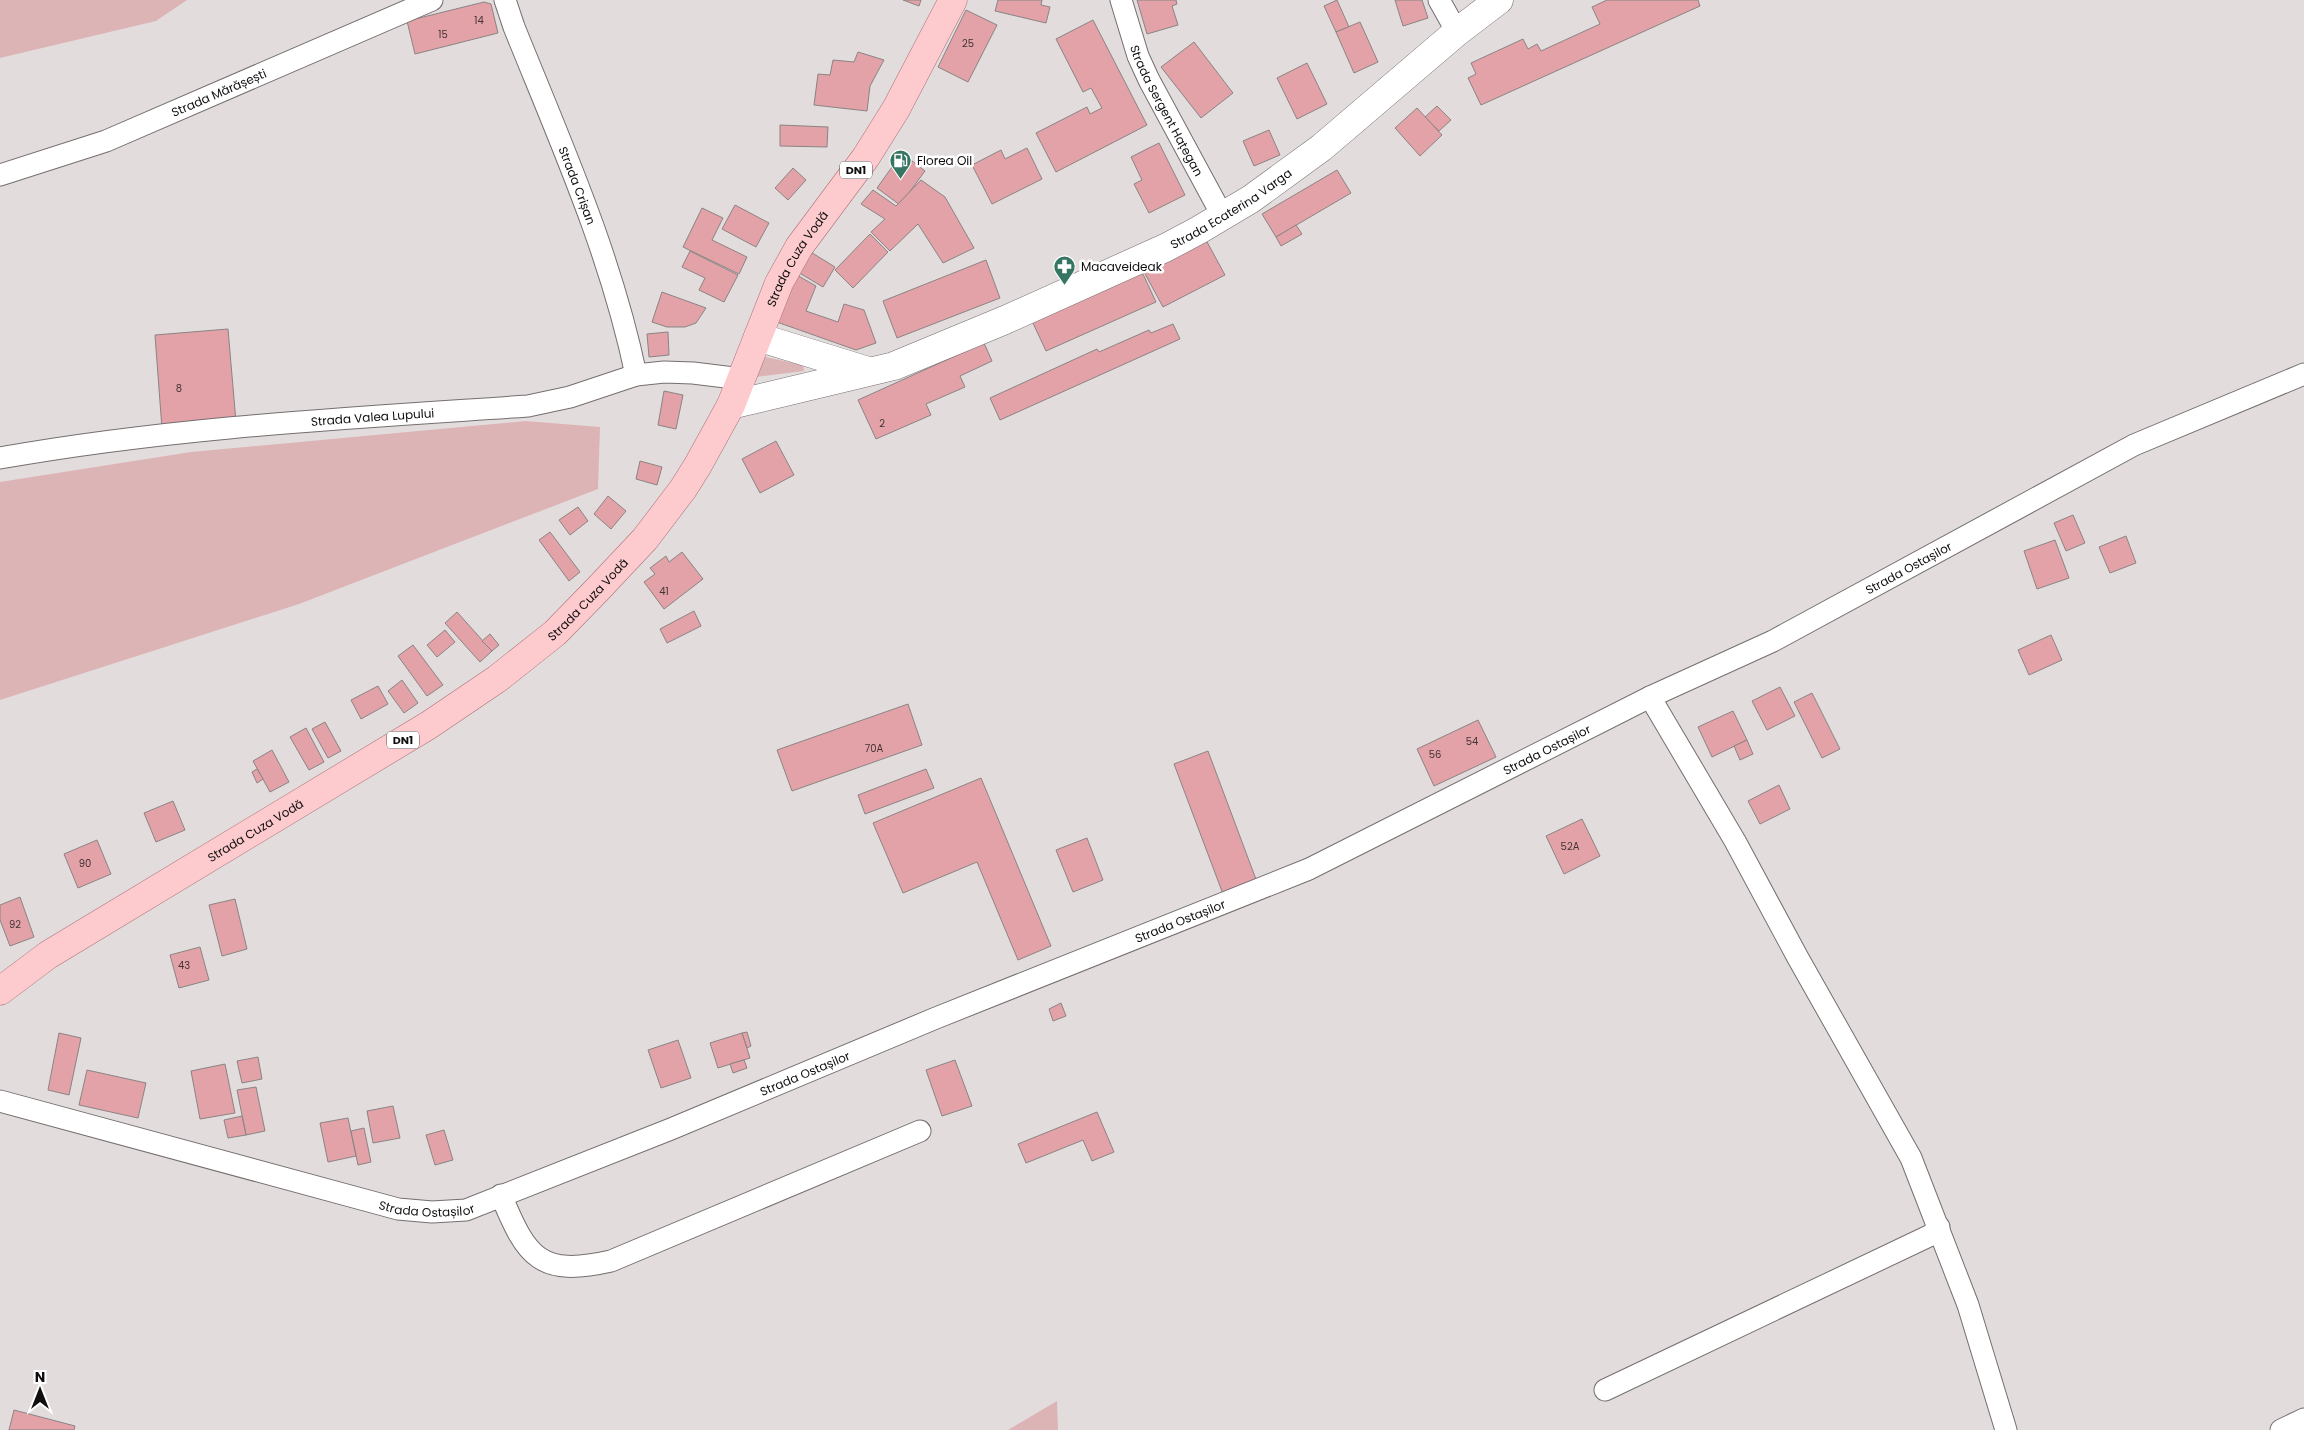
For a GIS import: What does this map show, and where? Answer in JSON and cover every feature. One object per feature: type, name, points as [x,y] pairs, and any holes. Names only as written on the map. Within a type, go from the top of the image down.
[{"type":"main road","name":"Strada Cuza Vodă","points":[[0,991],[48,955],[119,910],[429,725],[497,679],[555,634],[645,539],[682,489],[731,405],[779,283],[799,247],[866,157],[896,109],[953,0]]},
{"type":"main road","name":"Strada Ecaterina Varga","points":[[731,405],[894,366],[1005,320],[1166,248],[1251,199],[1321,148],[1457,32],[1498,0]]},
{"type":"main road","name":"Strada Ecaterina Varga","points":[[758,337],[868,371]]},
{"type":"street","name":"Strada Mărășești","points":[[0,176],[106,141],[432,0]]},
{"type":"street","name":"Strada Crișan","points":[[505,0],[584,200],[615,288],[636,375]]},
{"type":"street","name":"Strada Sergent Hațegan","points":[[1121,0],[1138,56],[1149,80],[1223,216]]},
{"type":"street","points":[[1439,0],[1457,32]]},
{"type":"street","name":"Strada Valea Lupului","points":[[0,458],[58,448],[238,426],[528,406],[570,397],[636,375],[664,372],[693,373],[742,380]]},
{"type":"street","name":"Strada Ostașilor","points":[[0,1101],[398,1209],[432,1212],[466,1210],[671,1129],[936,1018],[1309,869],[1650,696],[1782,636],[2134,445],[2304,374]]},
{"type":"street","points":[[1650,696],[1735,840],[1798,958],[1911,1158],[1968,1305],[2006,1430]]},
{"type":"street","points":[[502,1195],[514,1228],[524,1245],[541,1260],[561,1266],[585,1267],[611,1261],[920,1131]]},
{"type":"street","points":[[1605,1390],[1931,1235],[1939,1227]]},
{"type":"street","points":[[2281,1430],[2304,1419]]},
{"type":"shaded area","points":[[0,0],[187,0],[156,21],[0,58]]},
{"type":"shaded area","points":[[761,356],[803,365],[804,371],[756,377]]},
{"type":"shaded area","points":[[526,421],[600,427],[598,489],[299,604],[0,700],[0,482],[191,452]]},
{"type":"shaded area","points":[[1057,1401],[1058,1430],[1008,1430]]},
{"type":"building","points":[[903,0],[921,0],[919,6]]},
{"type":"building","points":[[998,0],[1042,0],[1041,5],[1050,7],[1046,23],[995,11]]},
{"type":"building","points":[[1137,0],[1176,0],[1177,4],[1172,6],[1178,25],[1147,34]]},
{"type":"building","points":[[1337,0],[1349,27],[1336,32],[1324,6]]},
{"type":"building","points":[[1395,0],[1422,0],[1428,18],[1403,26]]},
{"type":"building","points":[[1607,0],[1698,0],[1700,6],[1481,105],[1468,78],[1476,74],[1471,63],[1523,39],[1528,49],[1537,44],[1541,51],[1600,24],[1592,7]]},
{"type":"building","points":[[484,2],[491,4],[498,33],[415,54],[407,21]]},
{"type":"building","points":[[966,10],[997,25],[968,82],[938,67]]},
{"type":"building","points":[[1093,20],[1147,125],[1056,172],[1036,133],[1087,107],[1090,114],[1102,108],[1091,88],[1083,92],[1056,39]]},
{"type":"building","points":[[1360,22],[1378,62],[1354,73],[1336,32]]},
{"type":"building","points":[[1194,42],[1233,93],[1201,118],[1161,67]]},
{"type":"building","points":[[858,52],[884,60],[870,86],[867,111],[814,105],[818,74],[830,75],[833,60],[854,62]]},
{"type":"building","points":[[1307,63],[1327,104],[1297,119],[1277,78]]},
{"type":"building","points":[[1437,106],[1451,120],[1439,131],[1425,117]]},
{"type":"building","points":[[1417,108],[1442,135],[1420,156],[1395,128]]},
{"type":"building","points":[[780,125],[828,127],[827,147],[780,146]]},
{"type":"building","points":[[1269,130],[1280,155],[1254,166],[1243,141]]},
{"type":"building","points":[[1159,143],[1185,195],[1149,213],[1134,184],[1142,180],[1131,157]]},
{"type":"building","points":[[1027,148],[1042,179],[992,204],[972,165],[1001,150],[1005,159]]},
{"type":"building","name":"Florea Oil","points":[[902,153],[925,171],[900,205],[877,188]]},
{"type":"building","points":[[793,168],[806,180],[788,200],[775,188]]},
{"type":"building","points":[[1337,170],[1351,193],[1276,237],[1262,214]]},
{"type":"building","points":[[921,180],[945,197],[974,248],[943,263],[918,224],[890,251],[871,232],[885,219],[861,204],[873,190],[896,206]]},
{"type":"building","points":[[735,205],[769,223],[756,247],[722,229]]},
{"type":"building","points":[[702,208],[723,218],[712,240],[747,257],[739,274],[683,247]]},
{"type":"building","points":[[1296,225],[1302,234],[1281,246],[1276,237]]},
{"type":"building","points":[[870,234],[888,252],[853,288],[835,270]]},
{"type":"building","points":[[1206,240],[1225,275],[1163,307],[1144,272]]},
{"type":"building","points":[[690,251],[738,275],[724,302],[699,290],[705,278],[682,267]]},
{"type":"building","points":[[809,251],[835,267],[823,287],[796,271]]},
{"type":"building","points":[[986,260],[1000,298],[897,338],[883,301]]},
{"type":"building","points":[[1142,272],[1156,302],[1046,351],[1032,321]]},
{"type":"building","points":[[795,274],[816,286],[806,311],[838,322],[844,304],[864,310],[876,343],[856,350],[774,321]]},
{"type":"building","points":[[662,292],[706,308],[696,323],[685,327],[667,327],[652,322]]},
{"type":"building","points":[[1173,324],[1180,339],[1000,420],[990,398],[1097,349],[1099,352],[1149,330],[1151,333]]},
{"type":"building","points":[[228,329],[236,422],[162,429],[155,335]]},
{"type":"building","points":[[668,332],[669,355],[649,357],[647,334]]},
{"type":"building","points":[[984,343],[992,361],[960,376],[965,387],[926,404],[931,415],[876,439],[858,400]]},
{"type":"building","points":[[664,391],[683,395],[676,429],[658,425]]},
{"type":"building","points":[[776,441],[794,475],[760,493],[742,459]]},
{"type":"building","points":[[640,461],[662,467],[657,485],[636,479]]},
{"type":"building","points":[[608,496],[626,511],[611,529],[594,514]]},
{"type":"building","points":[[578,507],[588,521],[570,535],[559,520]]},
{"type":"building","points":[[2073,515],[2085,543],[2066,551],[2054,523]]},
{"type":"building","points":[[550,532],[580,572],[569,581],[539,540]]},
{"type":"building","points":[[2126,536],[2136,563],[2110,573],[2099,547]]},
{"type":"building","points":[[2055,540],[2069,578],[2037,589],[2024,551]]},
{"type":"building","points":[[682,552],[703,579],[664,609],[644,582],[655,574],[650,568],[666,556],[669,562]]},
{"type":"building","points":[[694,611],[701,626],[667,643],[660,629]]},
{"type":"building","points":[[457,612],[492,651],[480,662],[445,623]]},
{"type":"building","points":[[445,630],[455,642],[437,657],[427,645]]},
{"type":"building","points":[[490,634],[499,645],[492,651],[482,641]]},
{"type":"building","points":[[2051,635],[2062,660],[2029,675],[2018,650]]},
{"type":"building","points":[[413,645],[443,685],[427,696],[398,656]]},
{"type":"building","points":[[402,680],[418,703],[404,713],[388,691]]},
{"type":"building","points":[[378,686],[388,704],[361,719],[351,700]]},
{"type":"building","points":[[1780,687],[1795,716],[1767,730],[1752,701]]},
{"type":"building","points":[[1812,693],[1840,749],[1822,758],[1794,702]]},
{"type":"building","points":[[908,704],[922,745],[792,791],[777,750]]},
{"type":"building","points":[[1733,711],[1747,740],[1712,757],[1698,727]]},
{"type":"building","points":[[1478,720],[1496,757],[1434,786],[1417,749]]},
{"type":"building","points":[[325,722],[341,751],[328,758],[312,729]]},
{"type":"building","points":[[306,728],[324,762],[309,770],[290,737]]},
{"type":"building","points":[[1747,740],[1753,754],[1740,760],[1734,746]]},
{"type":"building","points":[[272,750],[289,782],[270,792],[253,761]]},
{"type":"building","points":[[1208,751],[1257,882],[1223,894],[1174,764]]},
{"type":"building","points":[[257,769],[263,779],[257,783],[252,772]]},
{"type":"building","points":[[926,769],[934,788],[865,814],[858,795]]},
{"type":"building","points":[[981,778],[1051,946],[1018,960],[977,862],[903,893],[873,823]]},
{"type":"building","points":[[1779,785],[1790,809],[1760,824],[1748,801]]},
{"type":"building","points":[[173,801],[185,830],[156,842],[144,813]]},
{"type":"building","points":[[1582,819],[1600,856],[1564,874],[1546,836]]},
{"type":"building","points":[[1087,838],[1103,880],[1073,892],[1056,850]]},
{"type":"building","points":[[97,840],[111,874],[78,888],[64,854]]},
{"type":"building","points":[[20,897],[34,937],[10,946],[0,920],[0,905]]},
{"type":"building","points":[[235,899],[247,949],[222,956],[209,905]]},
{"type":"building","points":[[200,947],[209,980],[179,988],[170,955]]},
{"type":"building","points":[[1061,1003],[1066,1016],[1053,1021],[1049,1009]]},
{"type":"building","points":[[747,1032],[751,1046],[747,1048],[742,1033]]},
{"type":"building","points":[[59,1033],[81,1038],[69,1095],[48,1090]]},
{"type":"building","points":[[742,1033],[750,1058],[718,1068],[710,1043]]},
{"type":"building","points":[[678,1040],[691,1078],[661,1088],[648,1050]]},
{"type":"building","points":[[258,1057],[262,1079],[242,1083],[237,1061]]},
{"type":"building","points":[[744,1060],[747,1068],[733,1073],[730,1064]]},
{"type":"building","points":[[955,1060],[972,1106],[942,1116],[926,1070]]},
{"type":"building","points":[[225,1064],[235,1113],[200,1119],[191,1071]]},
{"type":"building","points":[[87,1070],[146,1083],[138,1118],[79,1105]]},
{"type":"building","points":[[256,1087],[265,1131],[246,1135],[237,1090]]},
{"type":"building","points":[[393,1106],[400,1138],[373,1143],[367,1111]]},
{"type":"building","points":[[1097,1112],[1114,1152],[1092,1161],[1083,1140],[1026,1163],[1018,1144]]},
{"type":"building","points":[[242,1116],[246,1135],[228,1138],[224,1120]]},
{"type":"building","points":[[348,1118],[356,1156],[328,1162],[320,1123]]},
{"type":"building","points":[[364,1128],[371,1162],[358,1165],[351,1131]]},
{"type":"building","points":[[444,1130],[453,1160],[435,1165],[426,1135]]},
{"type":"building","points":[[14,1410],[75,1426],[74,1430],[9,1430]]},
{"type":"place","name":"Florea Oil","points":[[901,179]]},
{"type":"place","name":"Macaveideak","points":[[1065,285]]}]
